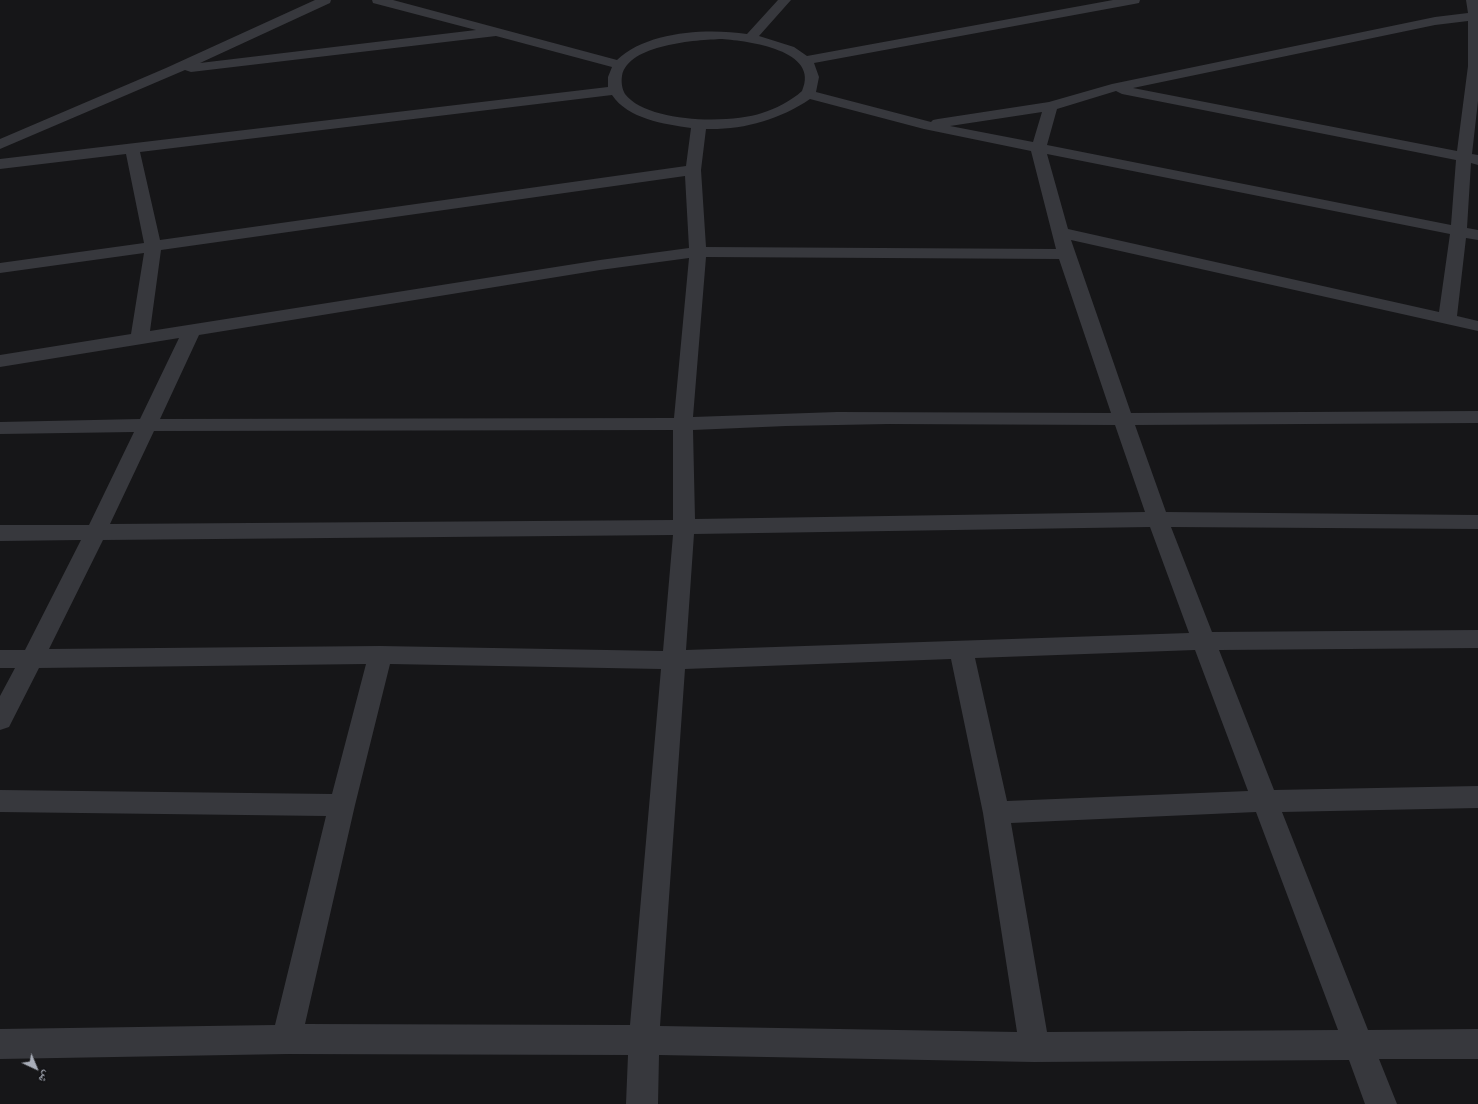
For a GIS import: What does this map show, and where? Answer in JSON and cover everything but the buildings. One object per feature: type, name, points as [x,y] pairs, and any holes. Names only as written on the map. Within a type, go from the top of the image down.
[{"type":"street","points":[[0,144],[171,71],[325,0]]},
{"type":"street","points":[[378,0],[620,65]]},
{"type":"street","points":[[751,37],[785,0]]},
{"type":"street","points":[[804,61],[1134,0]]},
{"type":"street","points":[[1447,320],[1459,231],[1471,159],[1477,16],[1472,0]]},
{"type":"street","points":[[924,125],[1051,106],[1112,88],[1435,21],[1477,16]]},
{"type":"street","points":[[171,71],[496,32]]},
{"type":"street","points":[[722,35],[751,37],[774,44],[792,52],[804,61],[811,72],[812,83],[807,94],[790,107],[765,117],[734,123],[700,124],[670,120],[645,113],[627,103],[616,90],[614,77],[620,65],[636,52],[660,42],[690,36],[722,35]]},
{"type":"street","points":[[1112,88],[1471,159]]},
{"type":"street","points":[[0,164],[616,90]]},
{"type":"street","points":[[807,94],[924,125],[1038,149],[1478,235]]},
{"type":"street","points":[[1051,106],[1038,149],[1066,254],[1158,520],[1381,1104]]},
{"type":"street","points":[[642,1104],[644,1040],[684,527],[683,424],[698,252],[694,170],[700,124]]},
{"type":"street","points":[[132,148],[154,246],[140,338]]},
{"type":"street","points":[[0,268],[694,170]]},
{"type":"street","points":[[1059,232],[1478,326]]},
{"type":"street","points":[[0,361],[600,265],[698,252],[1066,254]]},
{"type":"street","points":[[0,720],[96,532],[192,331]]},
{"type":"street","points":[[0,428],[147,425],[683,424],[749,419],[856,418],[1123,419],[1478,417]]},
{"type":"street","points":[[0,533],[684,527],[1158,520],[1478,522]]},
{"type":"street","points":[[0,659],[380,655],[674,660],[1204,641],[1478,639]]},
{"type":"street","points":[[961,650],[996,813],[1034,1048]]},
{"type":"street","points":[[288,1040],[342,805],[380,655]]},
{"type":"street","points":[[996,813],[1266,801],[1478,797]]},
{"type":"street","points":[[0,801],[342,805]]},
{"type":"street","points":[[0,1044],[288,1040],[644,1040],[1034,1048],[1478,1044]]}]
